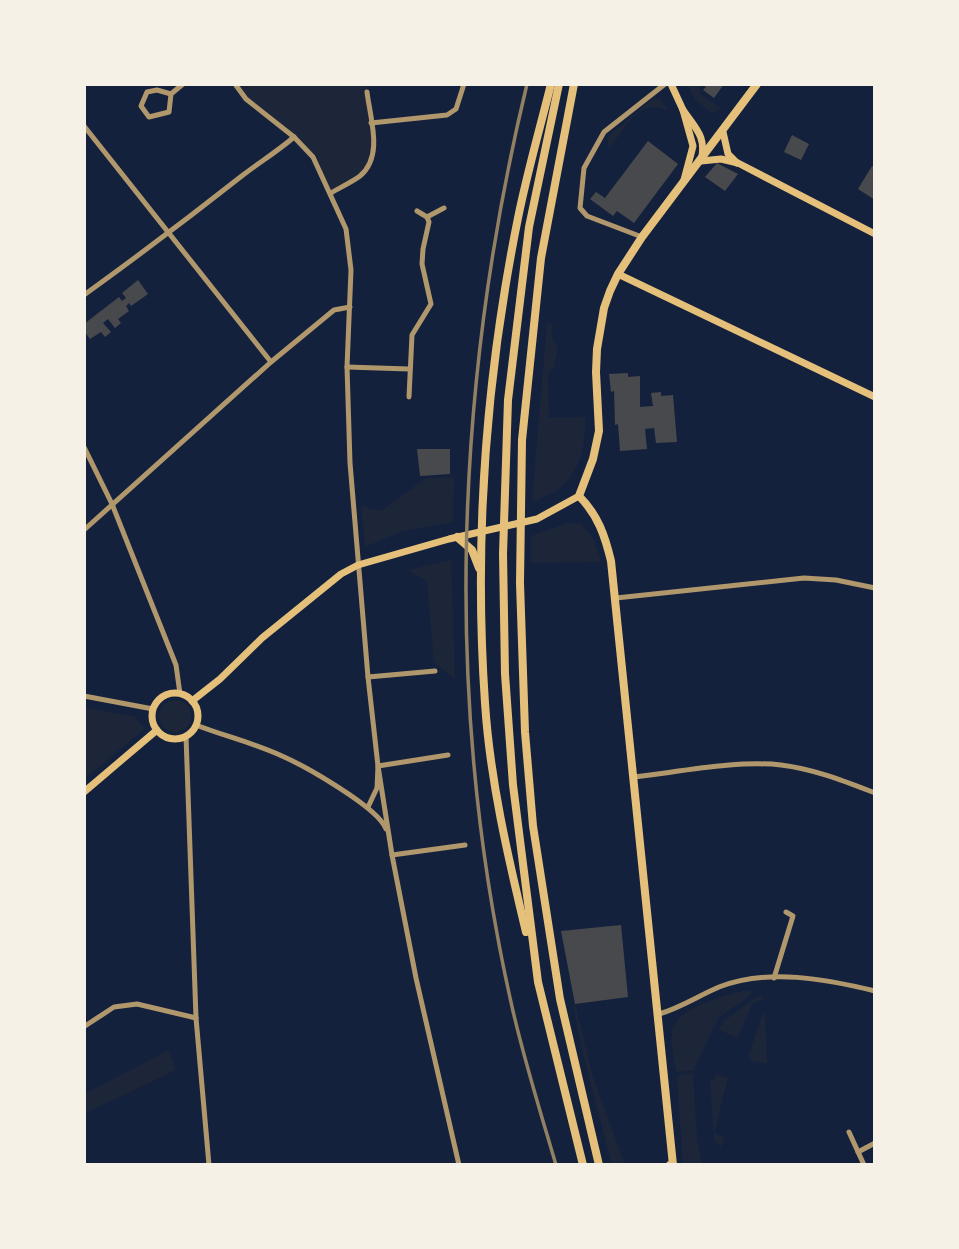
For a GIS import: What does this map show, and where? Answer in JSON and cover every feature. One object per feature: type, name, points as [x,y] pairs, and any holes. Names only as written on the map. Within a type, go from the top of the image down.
[{"type":"main road","points":[[551,84],[518,218],[492,383],[482,581],[485,704],[501,820],[583,1165]]},
{"type":"main road","points":[[538,982],[513,785],[505,674],[503,554],[508,400],[528,228],[559,84]]},
{"type":"main road","points":[[574,84],[541,258],[522,440],[520,583],[524,732],[533,826],[560,999],[599,1165]]},
{"type":"main road","points":[[671,84],[693,146],[682,186]]},
{"type":"main road","points":[[192,701],[293,612],[341,574],[358,565],[453,538],[537,519],[579,496],[593,459],[599,431],[596,372],[598,338],[604,308],[618,274],[642,237],[757,84]]},
{"type":"main road","points":[[682,110],[702,138],[705,148],[701,161]]},
{"type":"main road","points":[[723,132],[728,154],[738,163]]},
{"type":"main road","points":[[701,161],[721,159],[738,163],[875,234]]},
{"type":"main road","points":[[618,274],[875,397]]},
{"type":"main road","points":[[579,496],[588,505],[605,535],[611,561],[659,1014],[672,1165]]},
{"type":"main road","points":[[453,538],[471,551],[477,560],[482,581]]},
{"type":"main road","points":[[180,694],[192,701],[198,714],[196,725],[186,736],[179,739],[169,738],[157,730],[152,720],[153,709],[164,696],[180,694]]},
{"type":"main road","points":[[84,792],[157,730]]},
{"type":"street","points":[[171,94],[158,90],[147,92],[141,106],[149,117],[169,112],[171,94],[183,84]]},
{"type":"street","points":[[235,84],[246,99],[294,137],[313,157],[346,229],[351,270],[347,367],[351,463],[378,766],[416,978],[459,1165]]},
{"type":"street","points":[[371,123],[447,115],[456,108],[464,84]]},
{"type":"street","points":[[642,237],[587,216],[580,208],[584,168],[604,132],[665,84]]},
{"type":"street","points":[[331,193],[361,175],[370,164],[375,149],[367,92]]},
{"type":"street","points":[[84,126],[271,362]]},
{"type":"street","points":[[84,295],[170,233],[294,137]]},
{"type":"street","points":[[427,217],[444,208]]},
{"type":"street","points":[[417,211],[427,217]]},
{"type":"street","points":[[409,397],[412,335],[431,304],[422,264],[429,230],[427,217]]},
{"type":"street","points":[[84,530],[271,362],[334,310],[350,307]]},
{"type":"street","points":[[347,367],[409,369]]},
{"type":"street","points":[[84,447],[113,504],[176,665],[180,694]]},
{"type":"street","points":[[615,598],[804,578],[836,580],[875,588]]},
{"type":"street","points":[[368,677],[435,671]]},
{"type":"street","points":[[84,696],[153,709]]},
{"type":"street","points":[[196,725],[282,756],[325,780],[368,807],[384,823],[389,837]]},
{"type":"street","points":[[186,736],[196,1018],[209,1165]]},
{"type":"street","points":[[378,766],[448,755]]},
{"type":"street","points":[[634,776],[753,764],[779,765],[829,775],[875,793]]},
{"type":"street","points":[[368,807],[377,788],[378,766]]},
{"type":"street","points":[[392,855],[465,845]]},
{"type":"street","points":[[774,978],[793,916],[786,912]]},
{"type":"street","points":[[659,1014],[671,1011],[720,987],[742,981],[774,978],[820,979],[875,991]]},
{"type":"street","points":[[85,1026],[114,1007],[137,1004],[196,1018]]},
{"type":"street","points":[[849,1132],[864,1165]]},
{"type":"street","points":[[858,1152],[875,1143]]},
{"type":"shaded area","points":[[235,84],[366,84],[375,149],[371,164],[331,193],[302,144],[248,99]]},
{"type":"shaded area","points":[[687,84],[698,84],[701,95],[721,108],[712,113],[696,101]]},
{"type":"shaded area","points":[[654,98],[661,100],[669,112],[659,108],[642,111],[634,116],[610,148],[607,139],[612,133]]},
{"type":"shaded area","points":[[547,323],[553,324],[552,338],[558,348],[554,367],[548,373],[549,418],[585,417],[585,427],[581,456],[573,473],[557,490],[537,501],[532,500]]},
{"type":"shaded area","points":[[454,477],[453,522],[403,531],[365,547],[361,506],[381,511],[426,478]]},
{"type":"shaded area","points":[[568,523],[581,524],[594,540],[601,562],[531,563],[531,536]]},
{"type":"shaded area","points":[[451,560],[455,679],[434,662],[427,581],[408,570]]},
{"type":"shaded area","points":[[175,700],[187,704],[191,716],[187,728],[175,732],[163,728],[159,716],[163,704]]},
{"type":"shaded area","points":[[84,707],[135,717],[145,729],[84,779]]},
{"type":"shaded area","points":[[749,990],[752,994],[718,1018],[693,1071],[676,1072],[672,1039],[677,1020],[706,1002]]},
{"type":"shaded area","points":[[756,997],[763,999],[752,1004],[738,1038],[719,1030],[724,1021]]},
{"type":"shaded area","points":[[573,1004],[593,1077],[625,1165],[612,1165]]},
{"type":"shaded area","points":[[763,1014],[767,1064],[752,1061],[748,1056]]},
{"type":"shaded area","points":[[169,1050],[176,1070],[84,1114],[84,1094]]},
{"type":"shaded area","points":[[693,1074],[697,1139],[702,1165],[683,1165],[677,1079],[679,1075]]},
{"type":"shaded area","points":[[716,1074],[728,1078],[714,1133],[724,1137],[721,1147],[714,1141],[710,1080],[714,1080]]},
{"type":"building","points":[[702,84],[724,84],[714,98],[703,90],[706,87]]},
{"type":"building","points":[[792,135],[809,144],[801,160],[784,152]]},
{"type":"building","points":[[648,141],[678,164],[634,223],[617,211],[613,216],[590,199],[596,192],[605,198]]},
{"type":"building","points":[[717,163],[738,174],[725,191],[705,177]]},
{"type":"building","points":[[872,166],[875,168],[875,200],[858,189]]},
{"type":"building","points":[[138,280],[148,294],[131,306],[129,303],[126,306],[129,311],[118,319],[121,323],[115,328],[108,319],[103,323],[111,332],[105,337],[101,332],[90,339],[84,331],[84,324],[119,297],[122,301],[126,298],[122,293]]},
{"type":"building","points":[[628,373],[628,377],[640,376],[640,407],[653,406],[651,393],[673,395],[677,442],[656,443],[654,428],[645,429],[647,449],[620,451],[618,424],[615,425],[614,391],[611,392],[609,374]]},
{"type":"building","points":[[417,449],[450,449],[450,474],[420,476]]},
{"type":"building","points":[[621,925],[628,997],[575,1004],[561,931]]},
{"type":"railway","points":[[527,84],[503,198],[484,314],[472,430],[466,547],[467,664],[475,780],[491,896],[513,1011],[556,1165]]}]
